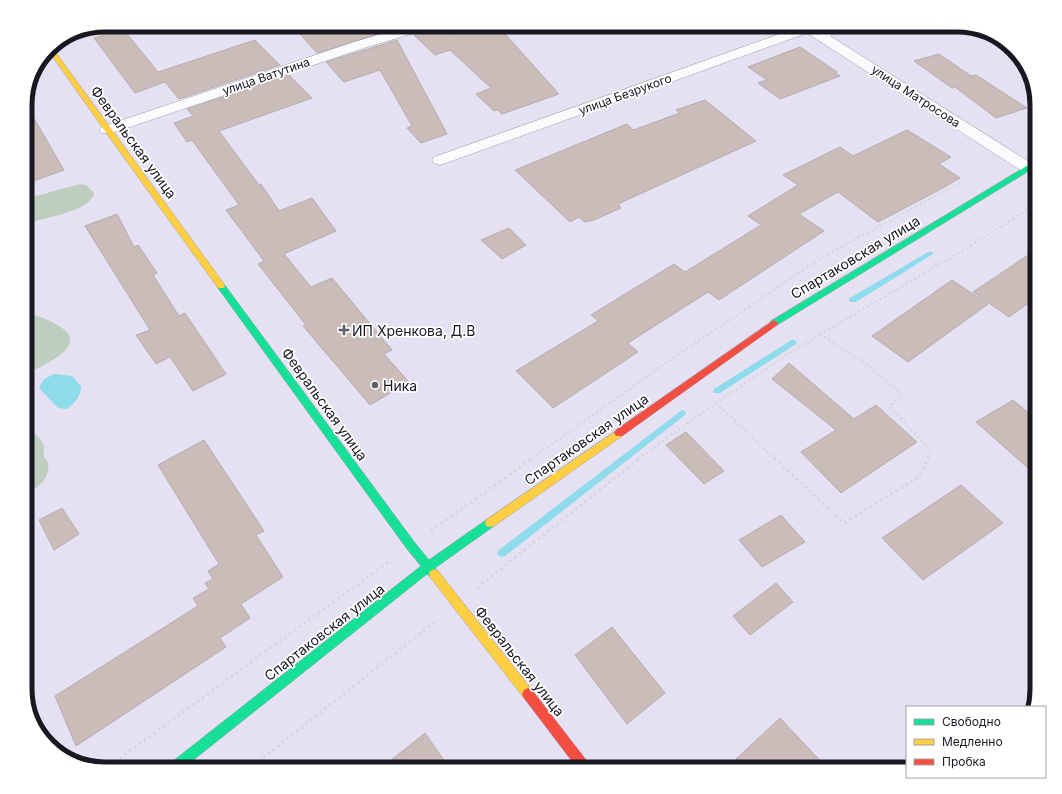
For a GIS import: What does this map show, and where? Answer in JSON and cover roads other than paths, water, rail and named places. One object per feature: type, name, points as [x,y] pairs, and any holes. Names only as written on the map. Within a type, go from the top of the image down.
[{"type":"street","name":"улица Ватутина","points":[[107,130],[359,45],[403,32]]},
{"type":"street","name":"улица Безрукого","points":[[440,160],[803,32]]},
{"type":"street","name":"улица Матросова","points":[[816,32],[1030,165]]},
{"type":"street","name":"Февральская улица","points":[[53,53],[107,130],[411,546],[581,762]]},
{"type":"street","name":"Спартаковская улица","points":[[181,762],[428,567],[782,318],[1030,167]]},
{"type":"water","points":[[54,374],[72,376],[81,386],[77,399],[67,409],[58,408],[39,387],[44,379]]},
{"type":"waterway","points":[[853,300],[930,254]]},
{"type":"waterway","points":[[717,391],[793,342]]},
{"type":"waterway","points":[[502,553],[682,413]]},
{"type":"place","name":"ИП Хренкова, Д.В","points":[[344,330]]},
{"type":"place","name":"Ника","points":[[375,385]]}]
